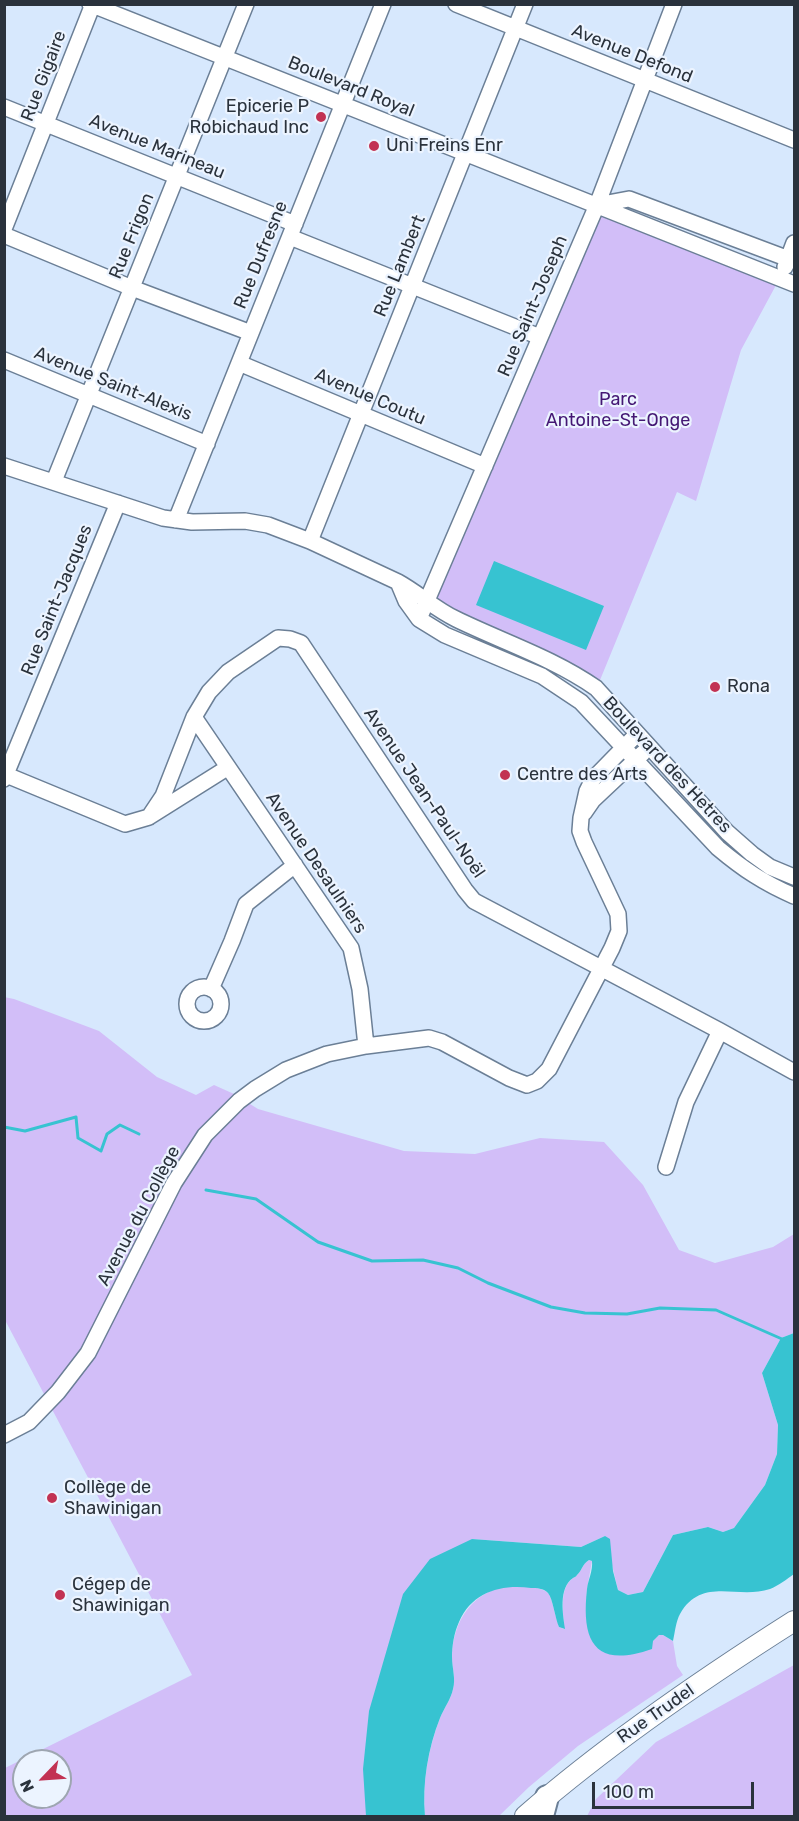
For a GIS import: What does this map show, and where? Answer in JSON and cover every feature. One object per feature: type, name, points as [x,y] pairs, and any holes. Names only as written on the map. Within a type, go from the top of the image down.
[{"type":"main road","name":"Rue Trudel","points":[[525,1816],[545,1807],[645,1721],[795,1621]]},
{"type":"street","name":"Rue Frigon","points":[[54,481],[246,4]]},
{"type":"street","name":"Avenue Defond","points":[[456,4],[795,140]]},
{"type":"street","name":"Rue Lambert","points":[[310,541],[525,4]]},
{"type":"street","name":"Rue Saint-Joseph","points":[[419,619],[597,205],[674,4]]},
{"type":"street","name":"Boulevard Royal","points":[[92,5],[787,281]]},
{"type":"street","name":"Rue Gigaire","points":[[4,229],[92,5]]},
{"type":"street","name":"Rue Dufresne","points":[[176,520],[382,5]]},
{"type":"street","name":"Avenue Marineau","points":[[4,107],[177,176],[413,286],[540,337]]},
{"type":"street","points":[[597,205],[629,199],[791,260]]},
{"type":"street","points":[[4,235],[132,288],[251,333]]},
{"type":"street","points":[[787,281],[795,243]]},
{"type":"street","name":"Avenue Saint-Alexis","points":[[4,360],[207,444]]},
{"type":"street","name":"Avenue Coutu","points":[[239,363],[485,466]]},
{"type":"street","name":"Boulevard des Hetres","points":[[4,466],[163,518],[192,522],[245,521],[268,525],[310,541],[398,582],[455,619],[575,673],[596,688],[727,832],[770,867],[795,877]]},
{"type":"street","name":"Rue Saint-Jacques","points":[[5,776],[118,503]]},
{"type":"street","name":"Boulevard des Hetres","points":[[398,582],[406,601],[419,619],[445,635],[542,676],[581,702],[718,848],[763,882],[795,896]]},
{"type":"street","name":"Avenue Jean-Paul-Noël","points":[[149,817],[163,796],[194,717],[209,692],[228,672],[278,638],[301,643],[474,901],[795,1072]]},
{"type":"street","name":"Avenue Desaulniers","points":[[194,717],[351,948],[360,989],[366,1046]]},
{"type":"street","name":"Avenue du Collège","points":[[4,1435],[29,1422],[58,1392],[88,1353],[174,1183],[205,1135],[239,1101],[286,1070],[327,1054],[366,1046],[429,1038],[442,1042],[509,1078],[527,1085],[537,1081],[549,1069],[619,931],[618,914],[580,831],[587,791],[594,779],[637,734]]},
{"type":"street","points":[[581,818],[593,800],[650,747]]},
{"type":"street","points":[[5,776],[125,824],[149,817],[227,768]]},
{"type":"street","points":[[211,989],[246,904],[295,865]]},
{"type":"street","points":[[666,1167],[686,1101],[720,1031]]},
{"type":"green space","name":"Parc Antoine-St-Onge","points":[[597,205],[782,274],[741,350],[696,501],[677,492],[598,685],[427,602]]},
{"type":"green space","points":[[4,997],[99,1031],[157,1077],[196,1095],[214,1085],[243,1098],[258,1109],[404,1151],[475,1154],[540,1138],[604,1142],[643,1185],[679,1250],[715,1263],[773,1247],[794,1234],[794,1333],[781,1338],[762,1373],[778,1425],[777,1454],[765,1485],[734,1528],[723,1532],[708,1527],[673,1535],[643,1592],[628,1595],[618,1590],[605,1536],[581,1547],[472,1539],[366,1816],[5,1816],[5,1768],[12,1765],[12,1809],[72,1809],[72,1749],[43,1749],[192,1675],[5,1320]]},
{"type":"green space","points":[[589,1560],[592,1561],[586,1610],[653,1641],[659,1635],[663,1635],[673,1641],[677,1666],[683,1675],[578,1746],[529,1787],[499,1816],[425,1816],[424,1792],[429,1754],[440,1718],[452,1693],[453,1644],[461,1619],[476,1600],[487,1593],[512,1586],[533,1587],[548,1593],[559,1627],[564,1629],[565,1588]]},
{"type":"green space","points":[[794,1665],[794,1816],[587,1816],[596,1799],[656,1742]]},
{"type":"water","points":[[494,561],[604,606],[586,650],[476,605]]},
{"type":"water","points":[[794,1333],[794,1574],[770,1589],[758,1592],[721,1591],[699,1596],[689,1602],[680,1614],[673,1641],[659,1635],[653,1641],[652,1649],[617,1656],[605,1653],[590,1637],[586,1608],[592,1561],[589,1560],[583,1565],[565,1588],[563,1617],[565,1629],[559,1627],[550,1596],[542,1589],[509,1587],[480,1597],[465,1612],[455,1635],[452,1657],[454,1685],[429,1754],[424,1791],[425,1816],[366,1816],[363,1769],[369,1711],[403,1594],[430,1559],[472,1539],[581,1547],[605,1536],[610,1539],[613,1571],[618,1590],[628,1595],[643,1592],[673,1535],[708,1527],[723,1532],[734,1528],[765,1485],[777,1454],[778,1425],[762,1373],[781,1338]]},
{"type":"waterway","points":[[4,1127],[25,1131],[76,1117],[78,1138],[101,1151],[107,1134],[120,1125],[139,1134]]},
{"type":"waterway","points":[[206,1190],[256,1199],[318,1242],[372,1261],[423,1260],[458,1268],[488,1283],[551,1307],[585,1313],[627,1314],[660,1308],[716,1310],[782,1339]]},
{"type":"place","name":"Epicerie P Robichaud Inc","points":[[321,117]]},
{"type":"place","name":"Uni Freins Enr","points":[[374,146]]},
{"type":"place","name":"Rona","points":[[715,687]]},
{"type":"place","name":"Centre des Arts","points":[[505,775]]},
{"type":"place","name":"Collège de Shawinigan","points":[[52,1498]]},
{"type":"place","name":"Cégep de Shawinigan","points":[[60,1595]]}]
